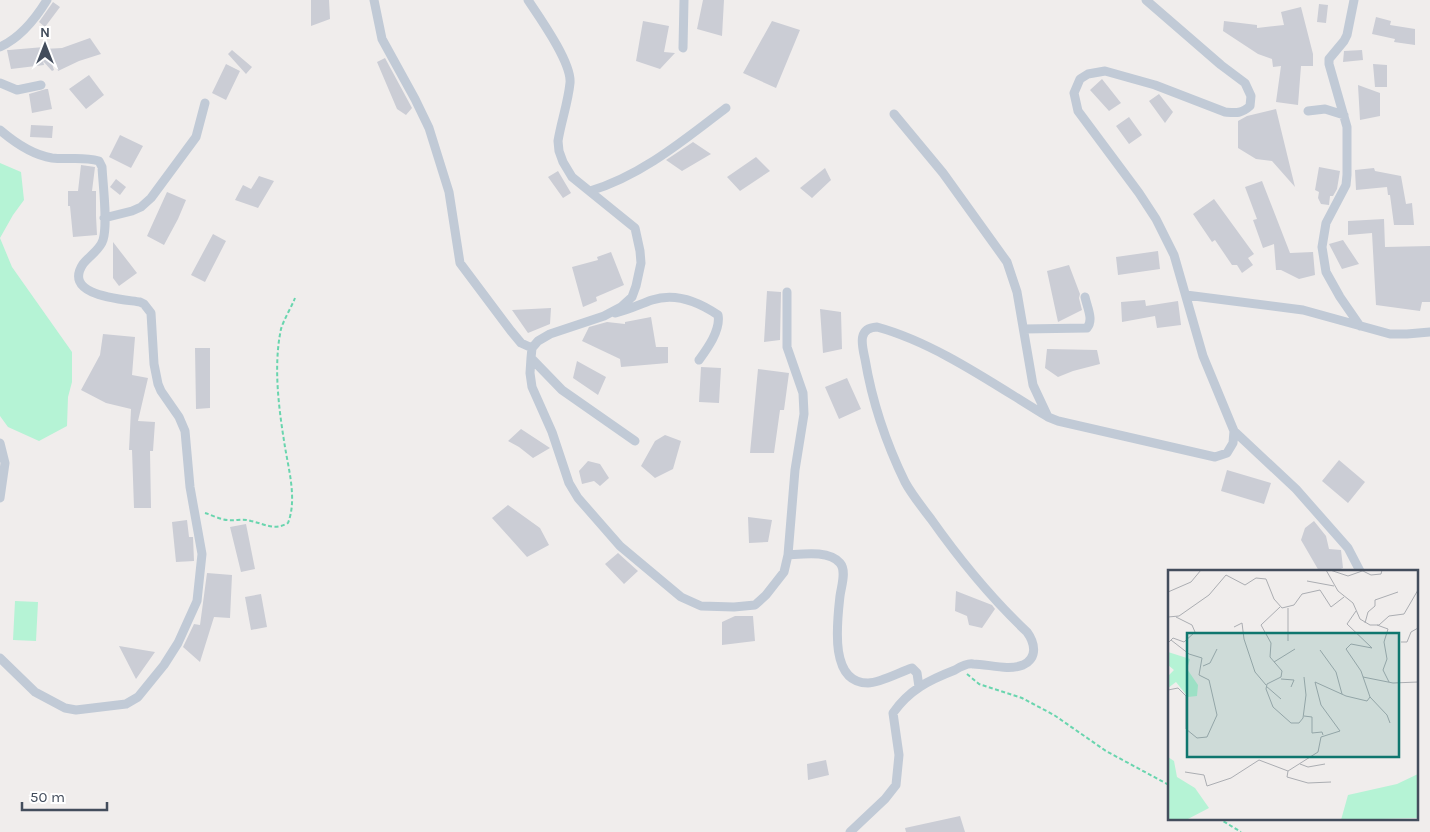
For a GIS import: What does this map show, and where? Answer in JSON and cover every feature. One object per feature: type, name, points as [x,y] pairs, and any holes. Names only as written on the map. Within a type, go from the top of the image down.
[{"type":"street","points":[[0,47],[8,43],[31,22],[47,0]]},
{"type":"street","points":[[374,0],[382,39],[429,128],[449,192],[460,263],[510,331],[521,343],[532,348]]},
{"type":"street","points":[[528,0],[558,48],[566,64],[570,81],[558,141],[563,162],[572,177],[635,228],[640,251],[636,286],[632,297],[621,307],[604,316]]},
{"type":"street","points":[[683,48],[684,0]]},
{"type":"street","points":[[1146,0],[1207,54],[1245,83],[1251,96],[1250,106],[1243,112],[1225,112],[1164,89],[1105,71],[1088,74],[1080,79],[1074,93],[1078,111],[1139,193],[1156,219],[1174,255],[1203,356],[1234,431],[1296,489],[1348,548],[1360,570]]},
{"type":"street","points":[[1354,0],[1347,36],[1329,59],[1344,115],[1348,139],[1346,185],[1326,223],[1322,247],[1326,272],[1360,326]]},
{"type":"street","points":[[0,83],[16,90],[41,84]]},
{"type":"street","points":[[104,218],[132,211],[141,207],[152,198],[196,137],[205,103]]},
{"type":"street","points":[[590,191],[622,180],[652,162],[726,108]]},
{"type":"street","points":[[1308,111],[1316,108],[1325,108],[1344,115]]},
{"type":"street","points":[[894,114],[944,174],[1007,262],[1018,292],[1033,385],[1048,417]]},
{"type":"street","points":[[0,130],[14,142],[42,155],[53,158],[86,157],[98,161],[102,167],[103,241],[83,264],[78,274],[79,279],[81,284],[102,297],[140,302],[144,304],[150,313],[156,376],[161,391],[179,417],[185,431],[190,487],[202,554],[197,601],[178,643],[164,665],[138,697],[126,704],[108,708],[76,710],[65,708],[35,692],[0,658]]},
{"type":"street","points":[[699,360],[707,349],[717,328],[718,316],[700,304],[667,297],[654,299],[627,311],[604,316],[550,334],[538,341],[532,348],[530,372],[532,387],[552,432],[569,483],[620,546],[681,598],[701,606],[734,607],[755,605],[766,595],[784,572],[788,555],[795,470],[804,414],[803,393],[787,346],[787,292]]},
{"type":"street","points":[[1186,295],[1303,310],[1390,334],[1430,332]]},
{"type":"street","points":[[1024,329],[1082,330],[1087,328],[1090,324],[1090,319],[1085,297]]},
{"type":"street","points":[[850,832],[885,799],[896,785],[899,755],[893,713],[901,701],[930,680],[970,663],[1008,667],[1022,665],[1032,656],[1034,651],[1032,640],[985,590],[952,549],[906,483],[883,430],[867,372],[862,338],[865,331],[871,327],[877,327],[915,341],[959,364],[1048,417],[1074,426],[1215,457],[1227,453],[1230,449],[1234,431]]},
{"type":"street","points":[[531,358],[562,390],[636,441]]},
{"type":"street","points":[[0,443],[5,463],[0,498]]},
{"type":"street","points":[[788,555],[815,553],[833,558],[842,566],[837,647],[840,660],[847,674],[858,682],[871,683],[912,668],[917,673],[919,687]]},
{"type":"path","points":[[194,509],[227,520],[251,520],[268,528],[281,527],[288,523],[292,500],[281,421],[278,356],[282,328],[295,298]]},
{"type":"path","points":[[959,668],[979,684],[1022,698],[1054,715],[1106,751],[1168,784]]},
{"type":"path","points":[[1221,820],[1241,832]]},
{"type":"green space","points":[[0,163],[21,172],[24,200],[0,238]]},
{"type":"green space","points":[[0,238],[12,267],[72,352],[72,382],[68,397],[67,426],[39,441],[8,427],[0,416]]},
{"type":"green space","points":[[15,601],[38,602],[36,641],[13,640]]},
{"type":"building","points":[[311,0],[329,0],[330,19],[311,26]]},
{"type":"building","points":[[703,0],[724,0],[722,36],[697,29]]},
{"type":"building","points":[[53,2],[60,7],[45,27],[39,22]]},
{"type":"building","points":[[1319,4],[1328,5],[1326,23],[1317,22]]},
{"type":"building","points":[[1301,7],[1313,54],[1313,66],[1301,66],[1298,105],[1276,102],[1281,66],[1273,67],[1272,59],[1258,54],[1223,31],[1224,21],[1257,25],[1257,28],[1284,25],[1281,12]]},
{"type":"building","points":[[1376,17],[1391,21],[1390,25],[1415,29],[1415,45],[1394,42],[1395,39],[1372,34]]},
{"type":"building","points":[[643,21],[669,26],[664,52],[675,53],[660,69],[636,61]]},
{"type":"building","points":[[772,21],[800,30],[776,88],[743,73]]},
{"type":"building","points":[[90,38],[101,54],[79,61],[58,71],[56,63],[52,64],[54,70],[52,71],[43,61],[44,65],[11,69],[7,50],[44,47],[44,49],[62,48]]},
{"type":"building","points":[[232,50],[252,67],[246,74],[228,54]]},
{"type":"building","points":[[1362,50],[1363,60],[1343,62],[1344,51]]},
{"type":"building","points":[[385,58],[412,108],[406,115],[397,109],[377,62]]},
{"type":"building","points":[[226,64],[240,71],[226,100],[212,93]]},
{"type":"building","points":[[1373,64],[1387,65],[1387,87],[1375,87]]},
{"type":"building","points":[[89,75],[104,95],[86,109],[69,89]]},
{"type":"building","points":[[1102,79],[1121,103],[1109,111],[1090,90]]},
{"type":"building","points":[[1358,85],[1380,93],[1380,116],[1360,120]]},
{"type":"building","points":[[48,89],[52,109],[32,113],[29,94]]},
{"type":"building","points":[[1159,94],[1173,112],[1165,123],[1149,101]]},
{"type":"building","points":[[1276,109],[1295,187],[1272,161],[1256,159],[1238,148],[1238,121],[1247,116]]},
{"type":"building","points":[[1129,117],[1142,135],[1129,144],[1116,126]]},
{"type":"building","points":[[31,125],[53,126],[52,138],[30,137]]},
{"type":"building","points":[[120,135],[143,146],[131,168],[109,157]]},
{"type":"building","points":[[693,142],[711,154],[682,171],[666,160]]},
{"type":"building","points":[[756,157],[770,171],[740,191],[727,177]]},
{"type":"building","points":[[81,165],[95,167],[92,191],[96,191],[97,235],[73,237],[70,206],[68,206],[68,191],[78,191]]},
{"type":"building","points":[[1319,167],[1340,171],[1337,189],[1333,196],[1330,196],[1329,205],[1321,204],[1318,198],[1319,192],[1315,190]]},
{"type":"building","points":[[825,168],[831,180],[812,198],[800,188]]},
{"type":"building","points":[[1374,168],[1375,171],[1401,176],[1406,204],[1412,203],[1414,225],[1394,225],[1390,195],[1388,195],[1387,187],[1356,190],[1355,170]]},
{"type":"building","points":[[558,171],[571,193],[563,198],[548,177]]},
{"type":"building","points":[[259,176],[274,181],[258,208],[235,200],[243,185],[251,189]]},
{"type":"building","points":[[116,179],[126,187],[120,195],[110,187]]},
{"type":"building","points":[[1262,181],[1290,253],[1313,252],[1315,275],[1299,279],[1281,270],[1276,270],[1274,244],[1263,248],[1253,220],[1257,219],[1245,187]]},
{"type":"building","points":[[167,192],[186,200],[164,245],[147,236]]},
{"type":"building","points":[[1214,199],[1254,254],[1248,258],[1253,265],[1242,273],[1237,265],[1232,265],[1215,240],[1212,242],[1193,214]]},
{"type":"building","points":[[1384,219],[1385,247],[1430,246],[1430,302],[1422,302],[1420,311],[1376,305],[1372,233],[1348,235],[1348,221]]},
{"type":"building","points":[[213,234],[226,241],[205,282],[191,275]]},
{"type":"building","points":[[1343,240],[1359,264],[1342,269],[1329,244]]},
{"type":"building","points":[[113,242],[137,273],[119,286],[113,278]]},
{"type":"building","points":[[1158,251],[1160,269],[1118,275],[1116,257]]},
{"type":"building","points":[[611,252],[624,285],[596,297],[597,301],[583,307],[572,267],[598,260],[597,257]]},
{"type":"building","points":[[1069,265],[1080,294],[1082,310],[1058,322],[1047,271]]},
{"type":"building","points":[[767,291],[781,292],[780,340],[764,342]]},
{"type":"building","points":[[1145,300],[1146,306],[1178,301],[1181,325],[1157,328],[1155,316],[1122,322],[1121,302]]},
{"type":"building","points":[[551,308],[550,324],[528,333],[512,310]]},
{"type":"building","points":[[820,309],[841,312],[842,349],[823,353]]},
{"type":"building","points":[[651,317],[656,347],[668,347],[668,363],[621,367],[620,359],[582,341],[589,327],[607,322],[625,324],[625,322]]},
{"type":"building","points":[[103,334],[135,337],[132,375],[148,378],[138,421],[155,422],[153,451],[150,451],[151,508],[134,508],[132,450],[129,450],[131,409],[106,403],[81,390],[100,355]]},
{"type":"building","points":[[195,348],[210,348],[210,408],[196,409]]},
{"type":"building","points":[[1047,349],[1097,350],[1100,364],[1058,377],[1045,368]]},
{"type":"building","points":[[577,361],[606,377],[598,395],[573,378]]},
{"type":"building","points":[[701,367],[721,368],[719,403],[699,402]]},
{"type":"building","points":[[758,369],[789,373],[784,410],[780,410],[774,453],[750,453]]},
{"type":"building","points":[[847,378],[861,409],[839,419],[825,387]]},
{"type":"building","points":[[521,429],[550,448],[533,458],[508,441]]},
{"type":"building","points":[[665,435],[681,441],[673,469],[655,478],[641,466],[655,441]]},
{"type":"building","points":[[1339,460],[1365,482],[1348,503],[1322,481]]},
{"type":"building","points":[[588,461],[600,464],[609,478],[600,486],[594,481],[582,484],[579,471]]},
{"type":"building","points":[[1227,470],[1271,483],[1264,504],[1221,491]]},
{"type":"building","points":[[508,505],[540,528],[549,545],[527,557],[492,518]]},
{"type":"building","points":[[748,517],[772,520],[768,542],[749,543]]},
{"type":"building","points":[[187,520],[189,537],[193,537],[194,561],[176,562],[172,522]]},
{"type":"building","points":[[1314,521],[1326,536],[1329,549],[1341,550],[1343,568],[1338,570],[1318,570],[1301,540],[1305,528]]},
{"type":"building","points":[[246,524],[255,569],[241,572],[230,527]]},
{"type":"building","points":[[618,553],[638,571],[624,584],[605,564]]},
{"type":"building","points":[[207,573],[232,575],[230,618],[214,617],[200,662],[183,647],[194,624],[200,625]]},
{"type":"building","points":[[956,591],[992,605],[995,609],[982,628],[969,625],[967,616],[955,611]]},
{"type":"building","points":[[261,594],[267,627],[251,630],[245,597]]},
{"type":"building","points":[[735,616],[753,616],[755,641],[722,645],[722,622]]},
{"type":"building","points":[[119,646],[155,652],[136,679]]},
{"type":"building","points":[[826,760],[829,775],[808,780],[807,764]]},
{"type":"building","points":[[960,816],[965,832],[906,832],[905,828]]}]
